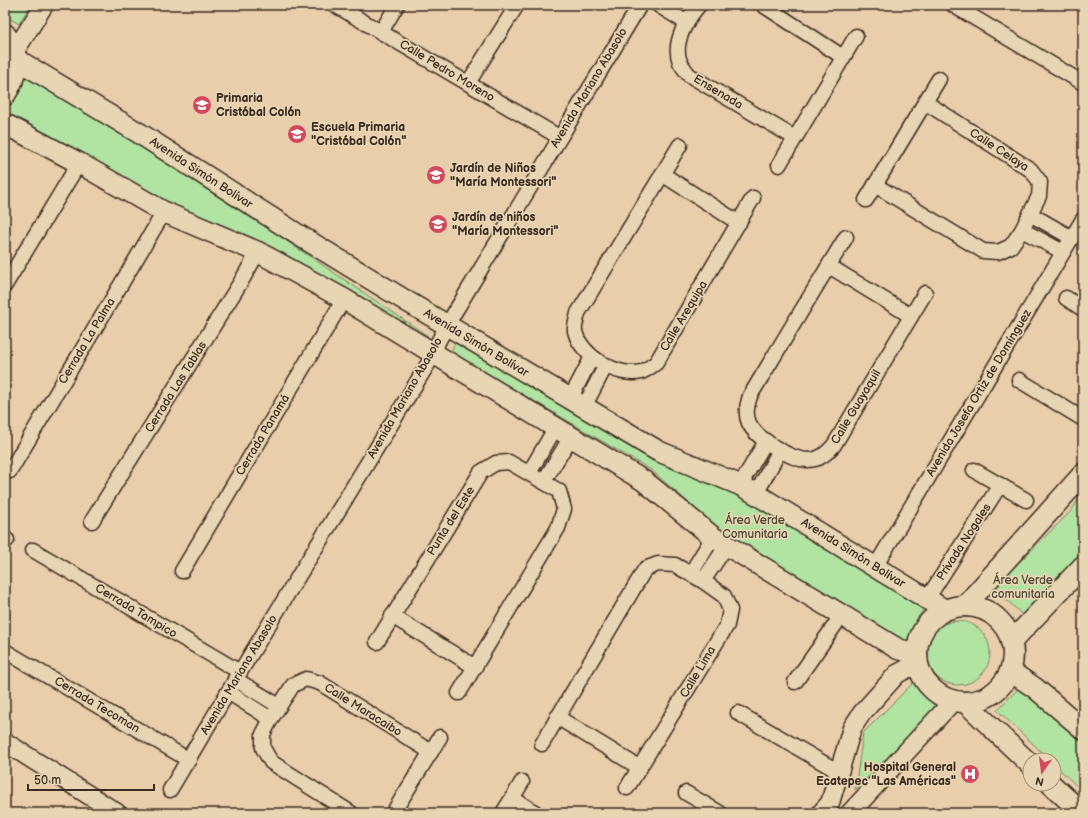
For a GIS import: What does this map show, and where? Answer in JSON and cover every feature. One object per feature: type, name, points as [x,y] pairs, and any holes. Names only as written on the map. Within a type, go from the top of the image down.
[{"type":"main road","points":[[5,34],[9,39],[16,55],[16,73],[12,86],[5,95]]},
{"type":"main road","name":"Avenida Simón Bolívar","points":[[16,55],[297,234],[577,403],[658,451],[748,489],[945,610]]},
{"type":"main road","points":[[5,124],[79,162],[164,212],[258,252],[344,299],[644,481],[720,541],[898,649],[918,659]]},
{"type":"main road","points":[[965,606],[1083,474]]},
{"type":"main road","points":[[1011,642],[1083,566]]},
{"type":"main road","points":[[959,701],[983,698],[997,689],[1005,681],[1010,670],[1013,656],[1011,642],[1005,627],[994,616],[981,609],[965,606],[945,610],[934,618],[925,628],[919,640],[918,659],[922,676],[931,687],[941,695],[959,701],[1022,757]]},
{"type":"main road","points":[[1010,670],[1035,688],[1083,729]]},
{"type":"main road","points":[[1060,792],[1082,813]]},
{"type":"street","points":[[16,55],[44,5]]},
{"type":"street","name":"Calle Pedro Moreno","points":[[335,5],[559,137]]},
{"type":"street","points":[[381,32],[397,5]]},
{"type":"street","points":[[468,83],[517,5]]},
{"type":"street","name":"Avenida Mariano Abasolo","points":[[170,790],[189,760],[237,675],[434,354],[436,346],[447,325],[640,5]]},
{"type":"street","points":[[658,5],[687,23]]},
{"type":"street","points":[[763,5],[843,57]]},
{"type":"street","points":[[953,5],[1083,83]]},
{"type":"street","name":"Ensenada","points":[[696,6],[678,44],[680,63],[689,75],[795,138]]},
{"type":"street","points":[[779,165],[856,36]]},
{"type":"street","points":[[866,200],[939,79]]},
{"type":"street","name":"Calle Celaya","points":[[875,185],[983,251],[998,252],[1011,246],[1022,230],[1039,196],[1040,182],[1032,170],[925,102]]},
{"type":"street","name":"Calle Arequipa","points":[[680,145],[578,313],[575,329],[577,337],[584,348],[592,356],[614,370],[633,373],[642,372],[656,363],[753,198]]},
{"type":"street","points":[[5,285],[79,162]]},
{"type":"street","points":[[662,174],[739,223]]},
{"type":"street","name":"Cerrada La Palma","points":[[10,471],[164,212]]},
{"type":"street","points":[[1030,214],[1072,238]]},
{"type":"street","name":"Avenida Josefa Ortiz de Domínguez","points":[[875,567],[1083,219]]},
{"type":"street","points":[[1022,230],[1063,252]]},
{"type":"street","name":"Calle Guayaquil","points":[[846,237],[750,396],[746,412],[749,423],[753,430],[766,441],[799,459],[809,460],[820,458],[827,454],[834,445],[925,293]]},
{"type":"street","name":"Cerrada Las Tablas","points":[[92,521],[258,252]]},
{"type":"street","points":[[829,266],[911,316]]},
{"type":"street","points":[[1066,298],[1083,309]]},
{"type":"street","name":"Cerrada Panamá","points":[[182,571],[344,299]]},
{"type":"street","points":[[577,403],[592,356]]},
{"type":"street","points":[[577,403],[606,365]]},
{"type":"street","points":[[1019,380],[1083,418]]},
{"type":"street","points":[[529,473],[564,432]]},
{"type":"street","points":[[544,481],[564,432]]},
{"type":"street","points":[[748,489],[766,441]]},
{"type":"street","points":[[748,489],[780,450]]},
{"type":"street","name":"Punta del Este","points":[[377,642],[481,472],[496,462],[509,462],[544,481],[559,491],[564,509],[558,528],[459,693]]},
{"type":"street","points":[[974,470],[1026,500]]},
{"type":"street","name":"Privada Nogales","points":[[927,599],[1000,485]]},
{"type":"street","points":[[691,573],[720,541]]},
{"type":"street","points":[[703,581],[720,541]]},
{"type":"street","name":"Cerrada Tampico","points":[[33,550],[237,675]]},
{"type":"street","name":"Calle Lima","points":[[542,744],[645,569],[658,564],[676,565],[691,573],[724,596],[730,610],[727,625],[627,788]]},
{"type":"street","points":[[795,682],[842,615]]},
{"type":"street","points":[[392,616],[475,667]]},
{"type":"street","name":"Cerrada Tecoman","points":[[5,651],[189,760]]},
{"type":"street","points":[[821,813],[830,804],[852,728],[862,713],[897,674],[918,659]]},
{"type":"street","points":[[237,675],[279,706]]},
{"type":"street","name":"Calle Maracaibo","points":[[351,813],[271,762],[263,748],[262,734],[292,685],[306,679],[320,683],[431,752]]},
{"type":"street","points":[[228,692],[271,719]]},
{"type":"street","points":[[850,813],[959,701]]},
{"type":"street","points":[[738,713],[839,772]]},
{"type":"street","points":[[557,717],[640,768]]},
{"type":"street","points":[[394,813],[440,736]]},
{"type":"street","points":[[5,742],[117,813]]},
{"type":"street","points":[[503,813],[522,782]]},
{"type":"street","points":[[686,793],[720,813]]},
{"type":"street","points":[[512,798],[536,813]]},
{"type":"green space","points":[[5,5],[30,5],[19,24],[5,16]]},
{"type":"green space","points":[[23,73],[156,153],[428,336],[423,346],[5,113],[5,106],[16,93]]},
{"type":"green space","name":"Área Verde Comunitaria","points":[[455,343],[651,457],[759,505],[924,608],[915,622],[907,642],[720,530],[651,470],[451,352]]},
{"type":"green space","name":"Área Verde comunitaria","points":[[1083,492],[1083,551],[1023,616],[1008,601],[989,592],[1071,511]]},
{"type":"green space","points":[[958,621],[970,623],[981,630],[988,641],[990,653],[988,665],[981,676],[970,683],[958,685],[946,683],[935,676],[928,665],[926,653],[928,641],[935,630],[946,623]]},
{"type":"green space","points":[[915,681],[943,704],[855,790],[863,733]]},
{"type":"green space","points":[[1021,686],[1083,744],[1083,792],[1062,772],[1062,752],[1042,752],[997,710]]},
{"type":"place","name":"Primaria Cristóbal Colón","points":[[202,105]]},
{"type":"place","name":"Escuela Primaria \"Cristóbal Colón\"","points":[[297,134]]},
{"type":"place","name":"Jardín de Niños \"María Montessori\"","points":[[436,175]]},
{"type":"place","name":"Jardín de niños \"María Montessori\"","points":[[438,224]]},
{"type":"place","name":"Hospital General Ecatepec \"Las Américas\"","points":[[970,774]]}]
